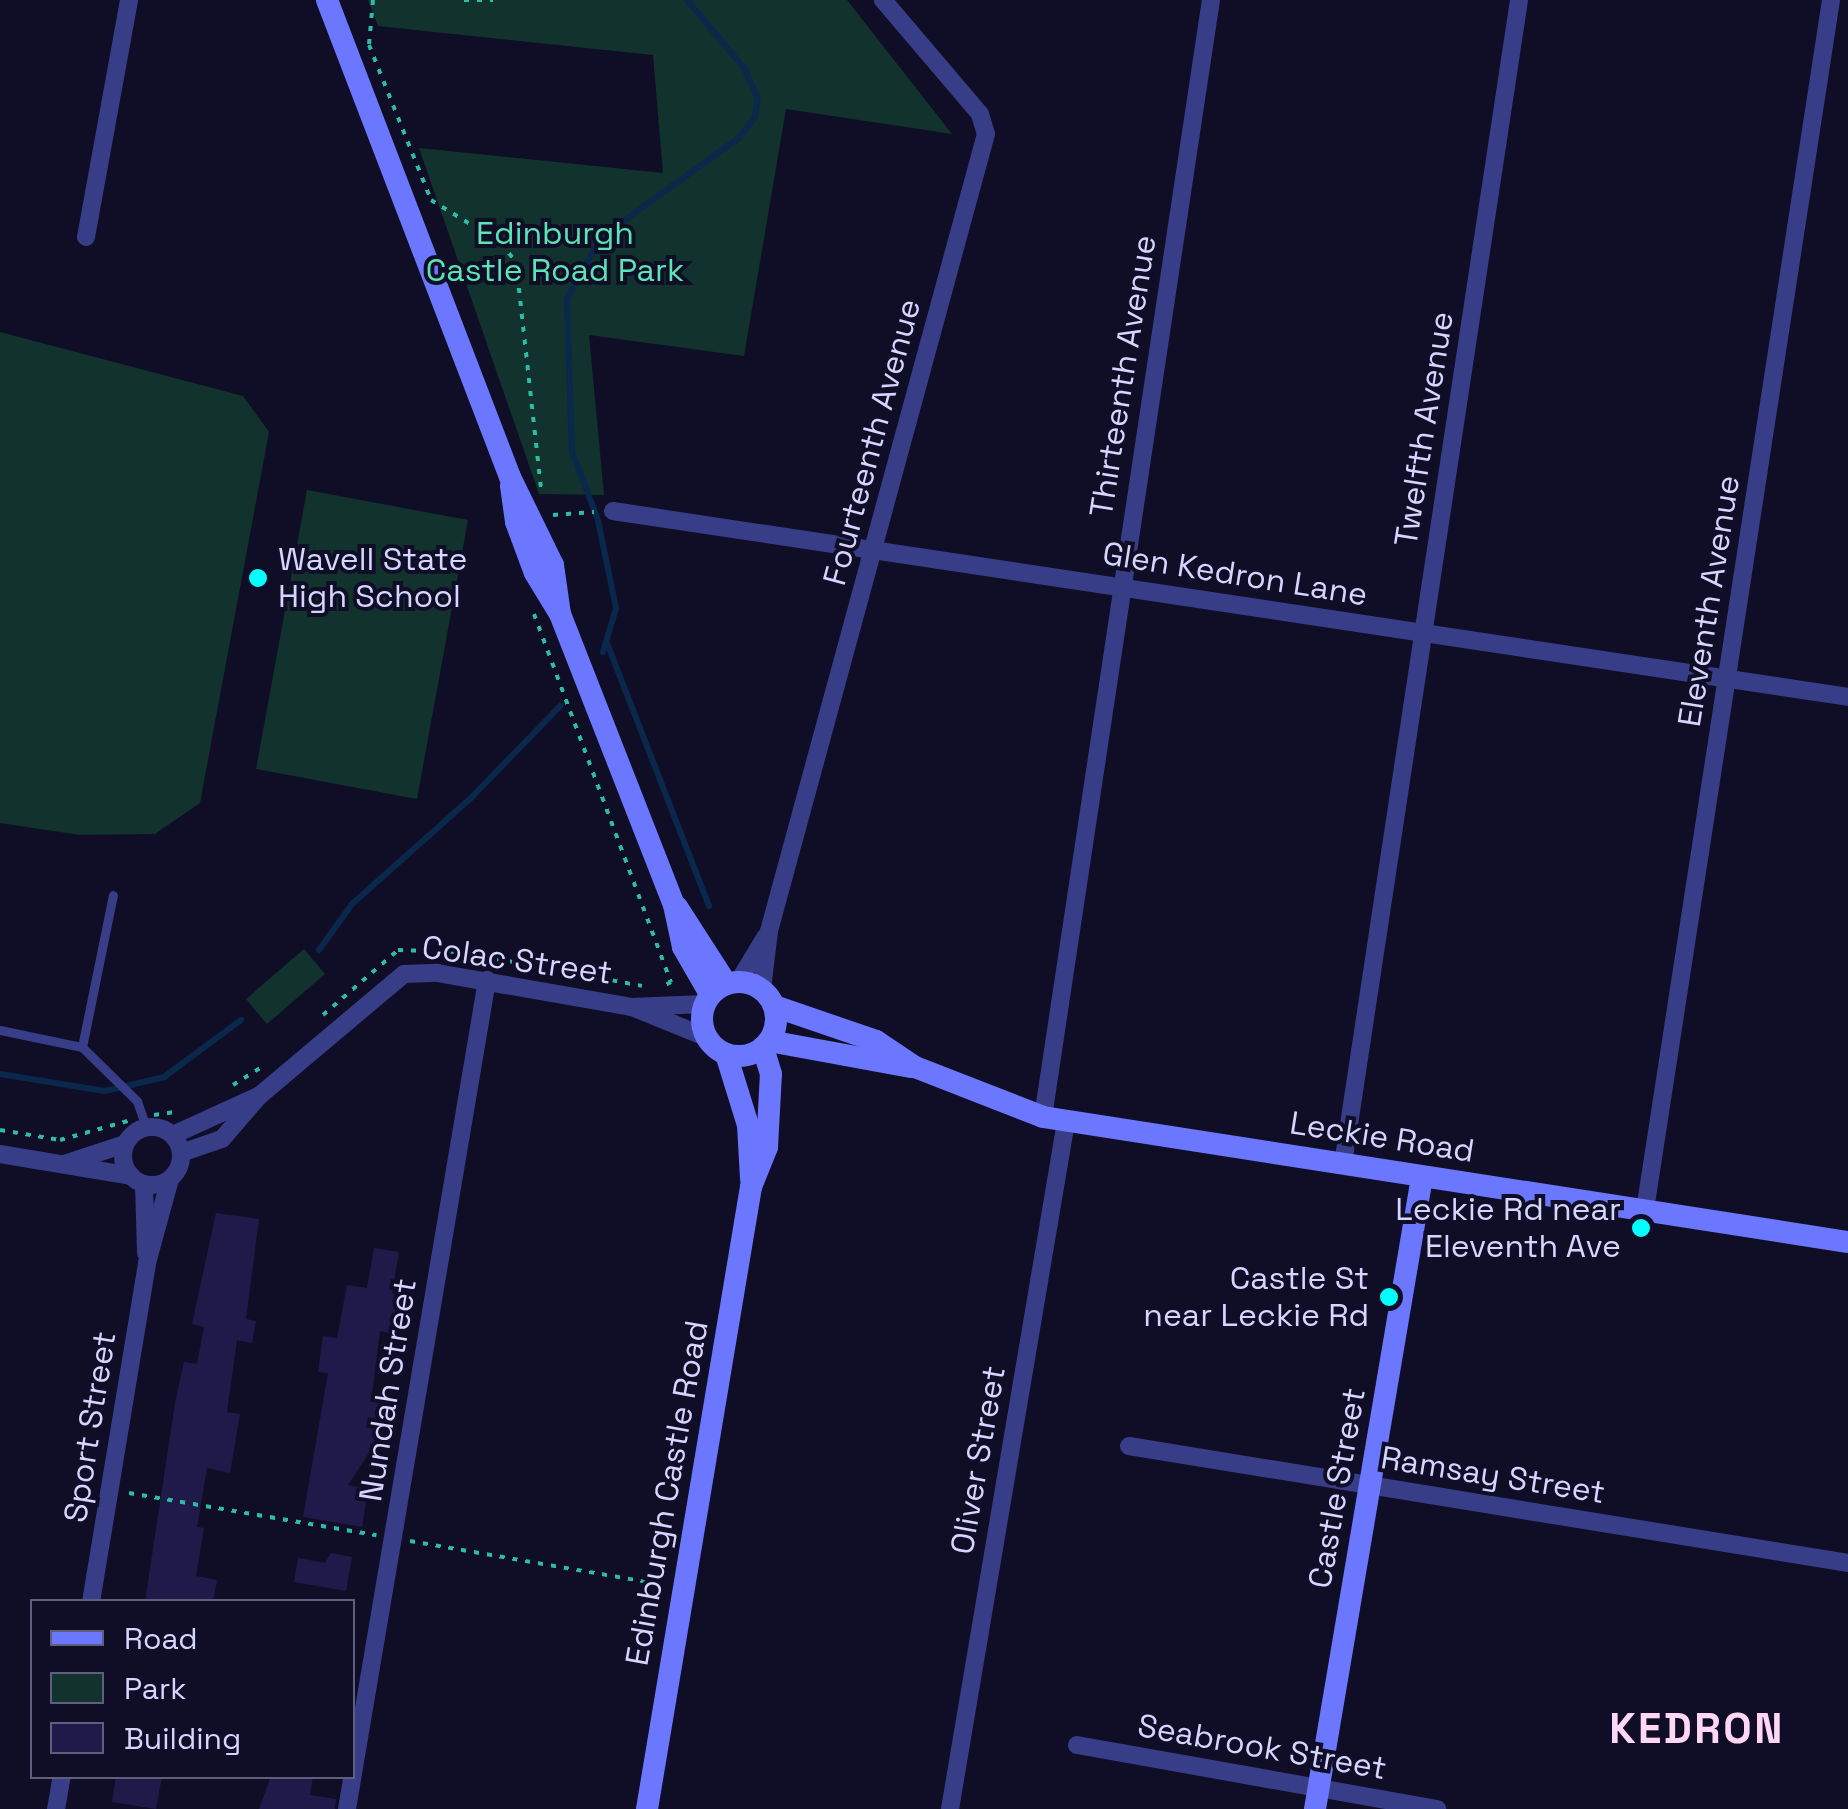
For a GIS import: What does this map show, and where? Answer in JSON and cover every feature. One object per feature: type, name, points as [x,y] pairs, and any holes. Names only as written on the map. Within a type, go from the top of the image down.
[{"type":"street","points":[[86,237],[129,0]]},
{"type":"street","points":[[327,0],[510,477],[516,522],[560,614],[674,905],[683,947],[720,991],[768,997],[766,1044],[746,1056],[726,1054],[706,1036],[720,991]]},
{"type":"street","name":"Fourteenth Avenue","points":[[768,997],[769,931],[986,134],[980,114],[883,0]]},
{"type":"street","name":"Thirteenth Avenue","points":[[1054,1120],[1122,586],[1211,0]]},
{"type":"street","name":"Twelfth Avenue","points":[[1343,1164],[1519,0]]},
{"type":"street","name":"Eleventh Avenue","points":[[1645,1210],[1831,0]]},
{"type":"street","name":"Glen Kedron Lane","points":[[614,511],[1848,697]]},
{"type":"street","name":"Fourteenth Avenue","points":[[720,991],[769,931]]},
{"type":"street","name":"Colac Street","points":[[181,1153],[222,1139],[259,1096],[404,974],[487,980],[631,1006],[706,1036]]},
{"type":"street","name":"Nundah Street","points":[[355,1767],[487,980]]},
{"type":"street","name":"Colac Street","points":[[631,1006],[720,991]]},
{"type":"street","name":"Leckie Road","points":[[768,997],[876,1041],[915,1067]]},
{"type":"street","name":"Leckie Road","points":[[766,1044],[915,1067],[1054,1120],[1848,1242]]},
{"type":"street","name":"Edinburgh Castle Road","points":[[647,1809],[752,1187],[767,1146],[772,1074],[766,1044]]},
{"type":"street","name":"Edinburgh Castle Road","points":[[726,1054],[748,1126],[752,1187]]},
{"type":"street","name":"Colac Street","points":[[172,1134],[259,1096]]},
{"type":"street","name":"Oliver Street","points":[[950,1809],[1054,1120]]},
{"type":"street","points":[[0,1154],[137,1180],[170,1179],[181,1153],[172,1134],[144,1122],[126,1144],[64,1164]]},
{"type":"street","points":[[126,1144],[137,1180]]},
{"type":"street","name":"Castle Street","points":[[1317,1798],[1422,1177]]},
{"type":"street","name":"Sport Street","points":[[91,1599],[147,1263],[170,1179]]},
{"type":"street","name":"Sport Street","points":[[137,1180],[147,1263]]},
{"type":"street","name":"Ramsay Street","points":[[1129,1446],[1848,1563]]},
{"type":"street","name":"Seabrook Street","points":[[1077,1745],[1317,1798],[1437,1809]]},
{"type":"street","points":[[56,1809],[61,1779]]},
{"type":"street","name":"Nundah Street","points":[[348,1809],[353,1779]]},
{"type":"lane","points":[[82,1047],[113,895]]},
{"type":"lane","points":[[0,1030],[82,1047],[136,1101],[144,1122]]},
{"type":"path","points":[[373,0],[370,45],[432,200],[500,244],[516,262],[540,485],[553,524]]},
{"type":"path","points":[[464,0],[493,0]]},
{"type":"path","points":[[552,515],[614,511]]},
{"type":"path","points":[[321,1016],[398,950],[458,952],[656,989],[672,982],[531,608]]},
{"type":"path","points":[[227,1088],[277,1057]]},
{"type":"path","points":[[0,1130],[60,1140],[176,1111]]},
{"type":"green space","name":"Edinburgh Castle Road Park","points":[[368,0],[847,0],[952,134],[786,109],[744,356],[589,335],[604,495],[539,494],[419,148],[663,173],[653,55],[378,26]]},
{"type":"green space","points":[[0,332],[243,396],[269,432],[200,803],[155,834],[80,835],[0,823]]},
{"type":"green space","points":[[307,490],[468,520],[417,799],[256,769]]},
{"type":"green space","points":[[304,949],[325,974],[267,1024],[246,999]]},
{"type":"building","points":[[216,1213],[259,1219],[246,1319],[256,1321],[252,1343],[237,1340],[227,1412],[240,1414],[230,1473],[207,1468],[197,1527],[204,1528],[196,1576],[217,1580],[214,1599],[145,1599],[175,1403],[184,1362],[197,1364],[204,1327],[192,1324]]},
{"type":"building","points":[[374,1248],[399,1252],[392,1293],[402,1295],[394,1334],[380,1331],[372,1394],[394,1397],[391,1419],[348,1485],[368,1489],[362,1527],[303,1517],[328,1373],[318,1372],[323,1336],[337,1338],[347,1285],[367,1288]]},
{"type":"building","points":[[331,1553],[352,1557],[346,1591],[294,1582],[298,1558],[325,1563]]},
{"type":"building","points":[[116,1779],[161,1779],[156,1809],[112,1802]]},
{"type":"building","points":[[270,1779],[313,1779],[310,1795],[336,1799],[335,1809],[259,1809]]},
{"type":"waterway","points":[[603,652],[616,608],[598,520],[572,452],[567,299],[601,237],[739,138],[755,117],[758,99],[744,68],[687,0]]},
{"type":"waterway","points":[[607,643],[709,906]]},
{"type":"waterway","points":[[319,950],[352,904],[471,798],[561,705]]},
{"type":"waterway","points":[[0,1074],[105,1091],[164,1077],[241,1020]]},
{"type":"place","name":"Wavell State High School","points":[[258,578]]},
{"type":"place","name":"Leckie Rd near Eleventh Ave","points":[[1641,1228]]},
{"type":"place","name":"Castle St near Leckie Rd","points":[[1389,1297]]},
{"type":"district","name":"KEDRON","points":[[1697,1729]]}]
